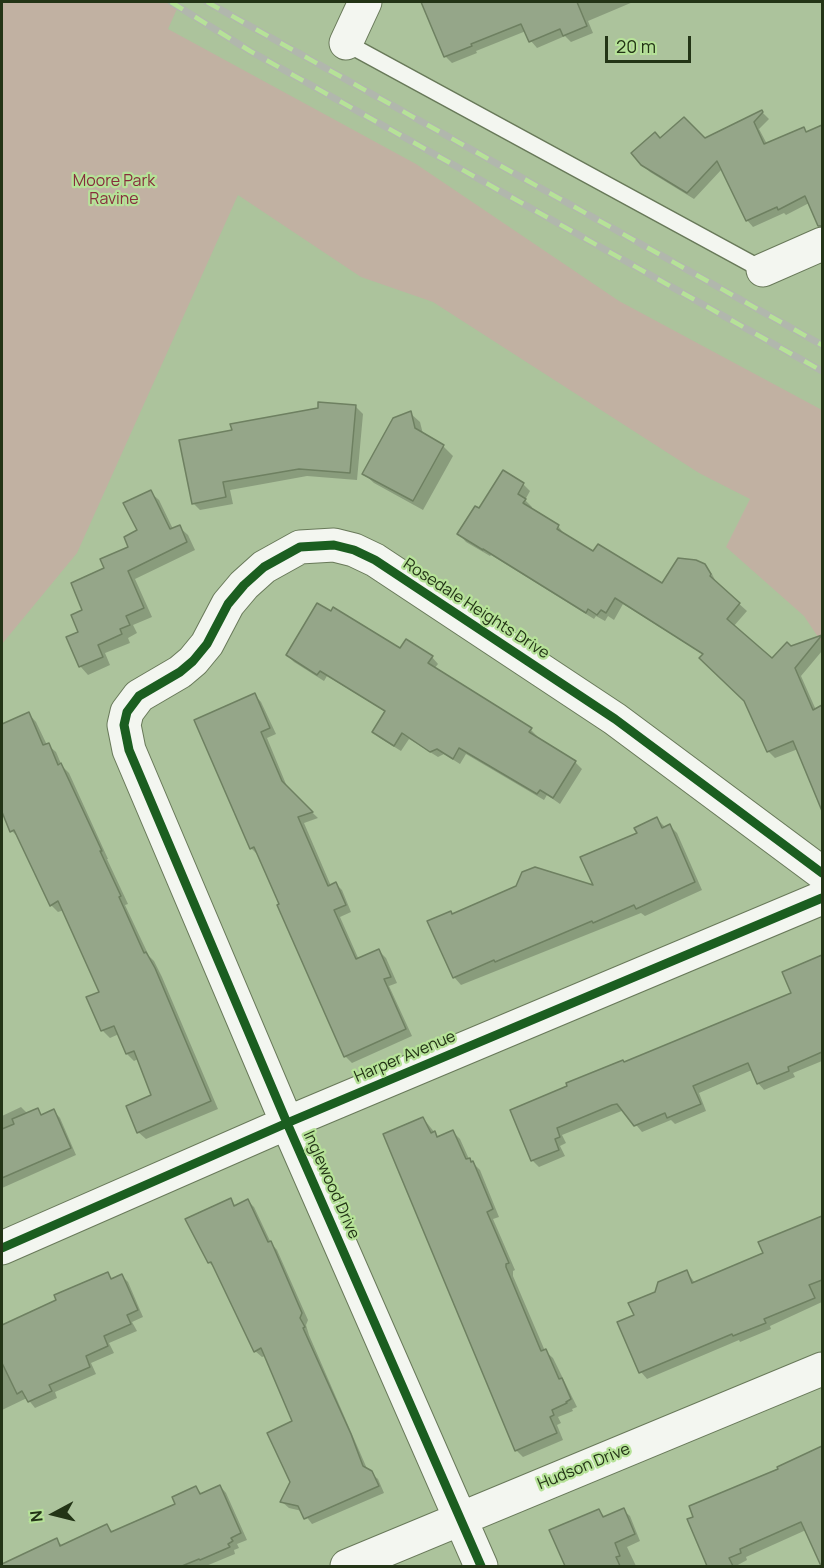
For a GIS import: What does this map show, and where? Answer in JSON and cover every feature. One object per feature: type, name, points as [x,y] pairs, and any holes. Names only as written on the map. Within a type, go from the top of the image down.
[{"type":"street","points":[[346,43],[364,2]]},
{"type":"street","points":[[763,270],[822,244]]},
{"type":"street","name":"Rosedale Heights Drive","points":[[127,712],[139,696],[180,672],[193,661],[207,644],[228,604],[264,567],[300,547],[334,545],[354,550],[375,560],[615,719],[822,873]]},
{"type":"street","name":"Inglewood Drive","points":[[127,712],[124,725],[129,750],[287,1123],[481,1566]]},
{"type":"street","name":"Harper Avenue","points":[[2,1248],[287,1123],[822,898]]},
{"type":"street","name":"Hudson Drive","points":[[347,1566],[822,1369]]},
{"type":"lane","points":[[346,43],[763,270]]},
{"type":"green space","name":"Moore Park Ravine","points":[[2,2],[180,2],[168,29],[416,164],[619,301],[822,410],[822,643],[804,616],[726,547],[750,499],[699,473],[433,302],[361,277],[238,195],[77,553],[2,644]]},
{"type":"building","points":[[421,2],[577,2],[587,26],[563,36],[560,29],[529,42],[521,24],[444,57]]},
{"type":"building","points":[[762,110],[763,112],[754,122],[764,144],[804,127],[806,132],[822,125],[822,226],[818,226],[805,196],[778,210],[777,207],[746,221],[717,161],[687,193],[641,165],[631,153],[655,132],[660,138],[684,117],[705,138]]},
{"type":"building","points":[[318,402],[356,405],[350,473],[299,469],[223,482],[226,497],[192,504],[179,440],[232,430],[230,424],[318,408]]},
{"type":"building","points":[[411,411],[415,428],[444,445],[413,501],[362,474],[393,418]]},
{"type":"building","points":[[503,470],[524,483],[518,494],[526,499],[523,503],[559,525],[557,529],[593,551],[598,544],[662,583],[678,558],[696,560],[705,564],[710,576],[740,603],[727,619],[772,658],[787,642],[791,646],[822,635],[795,668],[813,710],[822,705],[822,811],[793,741],[767,752],[744,701],[699,658],[703,654],[615,598],[606,613],[601,610],[597,615],[588,609],[586,613],[457,534],[475,506],[479,508]]},
{"type":"building","points":[[151,490],[170,529],[180,525],[187,542],[128,571],[144,608],[126,616],[130,625],[120,629],[122,634],[98,645],[103,657],[79,667],[66,637],[78,632],[71,615],[82,610],[71,583],[104,568],[100,559],[128,547],[124,537],[137,530],[123,503]]},
{"type":"building","points":[[317,603],[331,611],[333,607],[400,648],[406,639],[433,656],[428,663],[532,728],[529,732],[576,761],[553,798],[540,790],[537,794],[459,748],[453,759],[437,749],[430,752],[402,733],[394,746],[372,732],[385,711],[320,671],[317,675],[286,655]]},
{"type":"building","points":[[255,693],[270,728],[261,732],[282,781],[313,812],[298,817],[328,886],[336,882],[346,905],[334,910],[356,959],[379,949],[391,977],[384,979],[406,1029],[344,1057],[254,847],[250,849],[194,720]]},
{"type":"building","points":[[29,712],[43,745],[49,743],[58,765],[61,763],[102,851],[100,851],[144,953],[146,952],[155,968],[211,1101],[137,1133],[126,1106],[151,1095],[134,1051],[126,1054],[114,1026],[101,1031],[86,997],[99,992],[58,901],[50,906],[14,830],[10,832],[2,812],[2,724]]},
{"type":"building","points":[[657,817],[662,828],[670,824],[695,882],[636,909],[634,905],[453,978],[427,921],[451,911],[452,914],[516,886],[522,872],[535,867],[593,885],[580,857],[637,833],[634,828]]},
{"type":"building","points":[[822,955],[822,1052],[788,1067],[789,1071],[757,1084],[748,1063],[693,1086],[701,1104],[667,1118],[665,1113],[634,1126],[617,1104],[612,1105],[557,1128],[560,1137],[555,1139],[559,1150],[531,1161],[510,1110],[567,1086],[566,1083],[623,1060],[624,1062],[791,993],[782,972]]},
{"type":"building","points":[[38,1108],[41,1115],[54,1109],[71,1148],[2,1178],[2,1129],[14,1124],[12,1119]]},
{"type":"building","points":[[423,1117],[431,1133],[435,1131],[437,1137],[453,1130],[466,1159],[470,1158],[471,1162],[473,1161],[493,1209],[487,1212],[509,1263],[506,1267],[541,1351],[546,1349],[571,1399],[552,1410],[554,1415],[550,1417],[557,1433],[515,1451],[383,1134]]},
{"type":"building","points":[[231,1198],[234,1206],[248,1199],[268,1242],[271,1241],[302,1313],[300,1318],[305,1327],[303,1328],[363,1466],[372,1471],[379,1486],[304,1519],[298,1506],[280,1502],[290,1482],[267,1433],[292,1421],[261,1348],[254,1352],[211,1262],[208,1263],[185,1219]]},
{"type":"building","points":[[822,1216],[822,1280],[809,1285],[815,1298],[764,1319],[766,1323],[733,1336],[732,1334],[639,1373],[617,1322],[634,1315],[628,1303],[655,1292],[658,1282],[687,1270],[692,1283],[763,1253],[758,1242]]},
{"type":"building","points":[[108,1272],[111,1279],[122,1274],[138,1310],[127,1315],[131,1324],[104,1336],[108,1346],[86,1356],[90,1367],[49,1385],[52,1391],[28,1402],[22,1391],[17,1394],[2,1363],[2,1325],[56,1300],[54,1295]]},
{"type":"building","points":[[822,1446],[822,1566],[801,1522],[740,1549],[741,1553],[729,1558],[733,1566],[707,1566],[687,1519],[693,1517],[689,1506],[778,1469],[777,1467]]},
{"type":"building","points":[[220,1485],[241,1533],[231,1538],[233,1541],[228,1544],[230,1547],[200,1560],[182,1566],[2,1566],[57,1538],[60,1546],[107,1524],[111,1532],[175,1504],[172,1497],[196,1486],[200,1494]]},
{"type":"building","points":[[624,1508],[635,1534],[615,1543],[620,1556],[616,1557],[620,1566],[565,1566],[549,1530],[599,1509],[603,1517]]},
{"type":"railway","points":[[171,2],[250,51],[822,371]]},
{"type":"railway","points":[[207,2],[822,345]]},
{"type":"cycle path","points":[[481,1566],[287,1123],[129,750],[124,725],[127,712],[139,696],[180,672],[193,661],[207,644],[228,604],[264,567],[300,547],[334,545],[354,550],[375,560],[615,719],[822,873]]},
{"type":"cycle path","points":[[2,1248],[287,1123],[822,898]]}]
